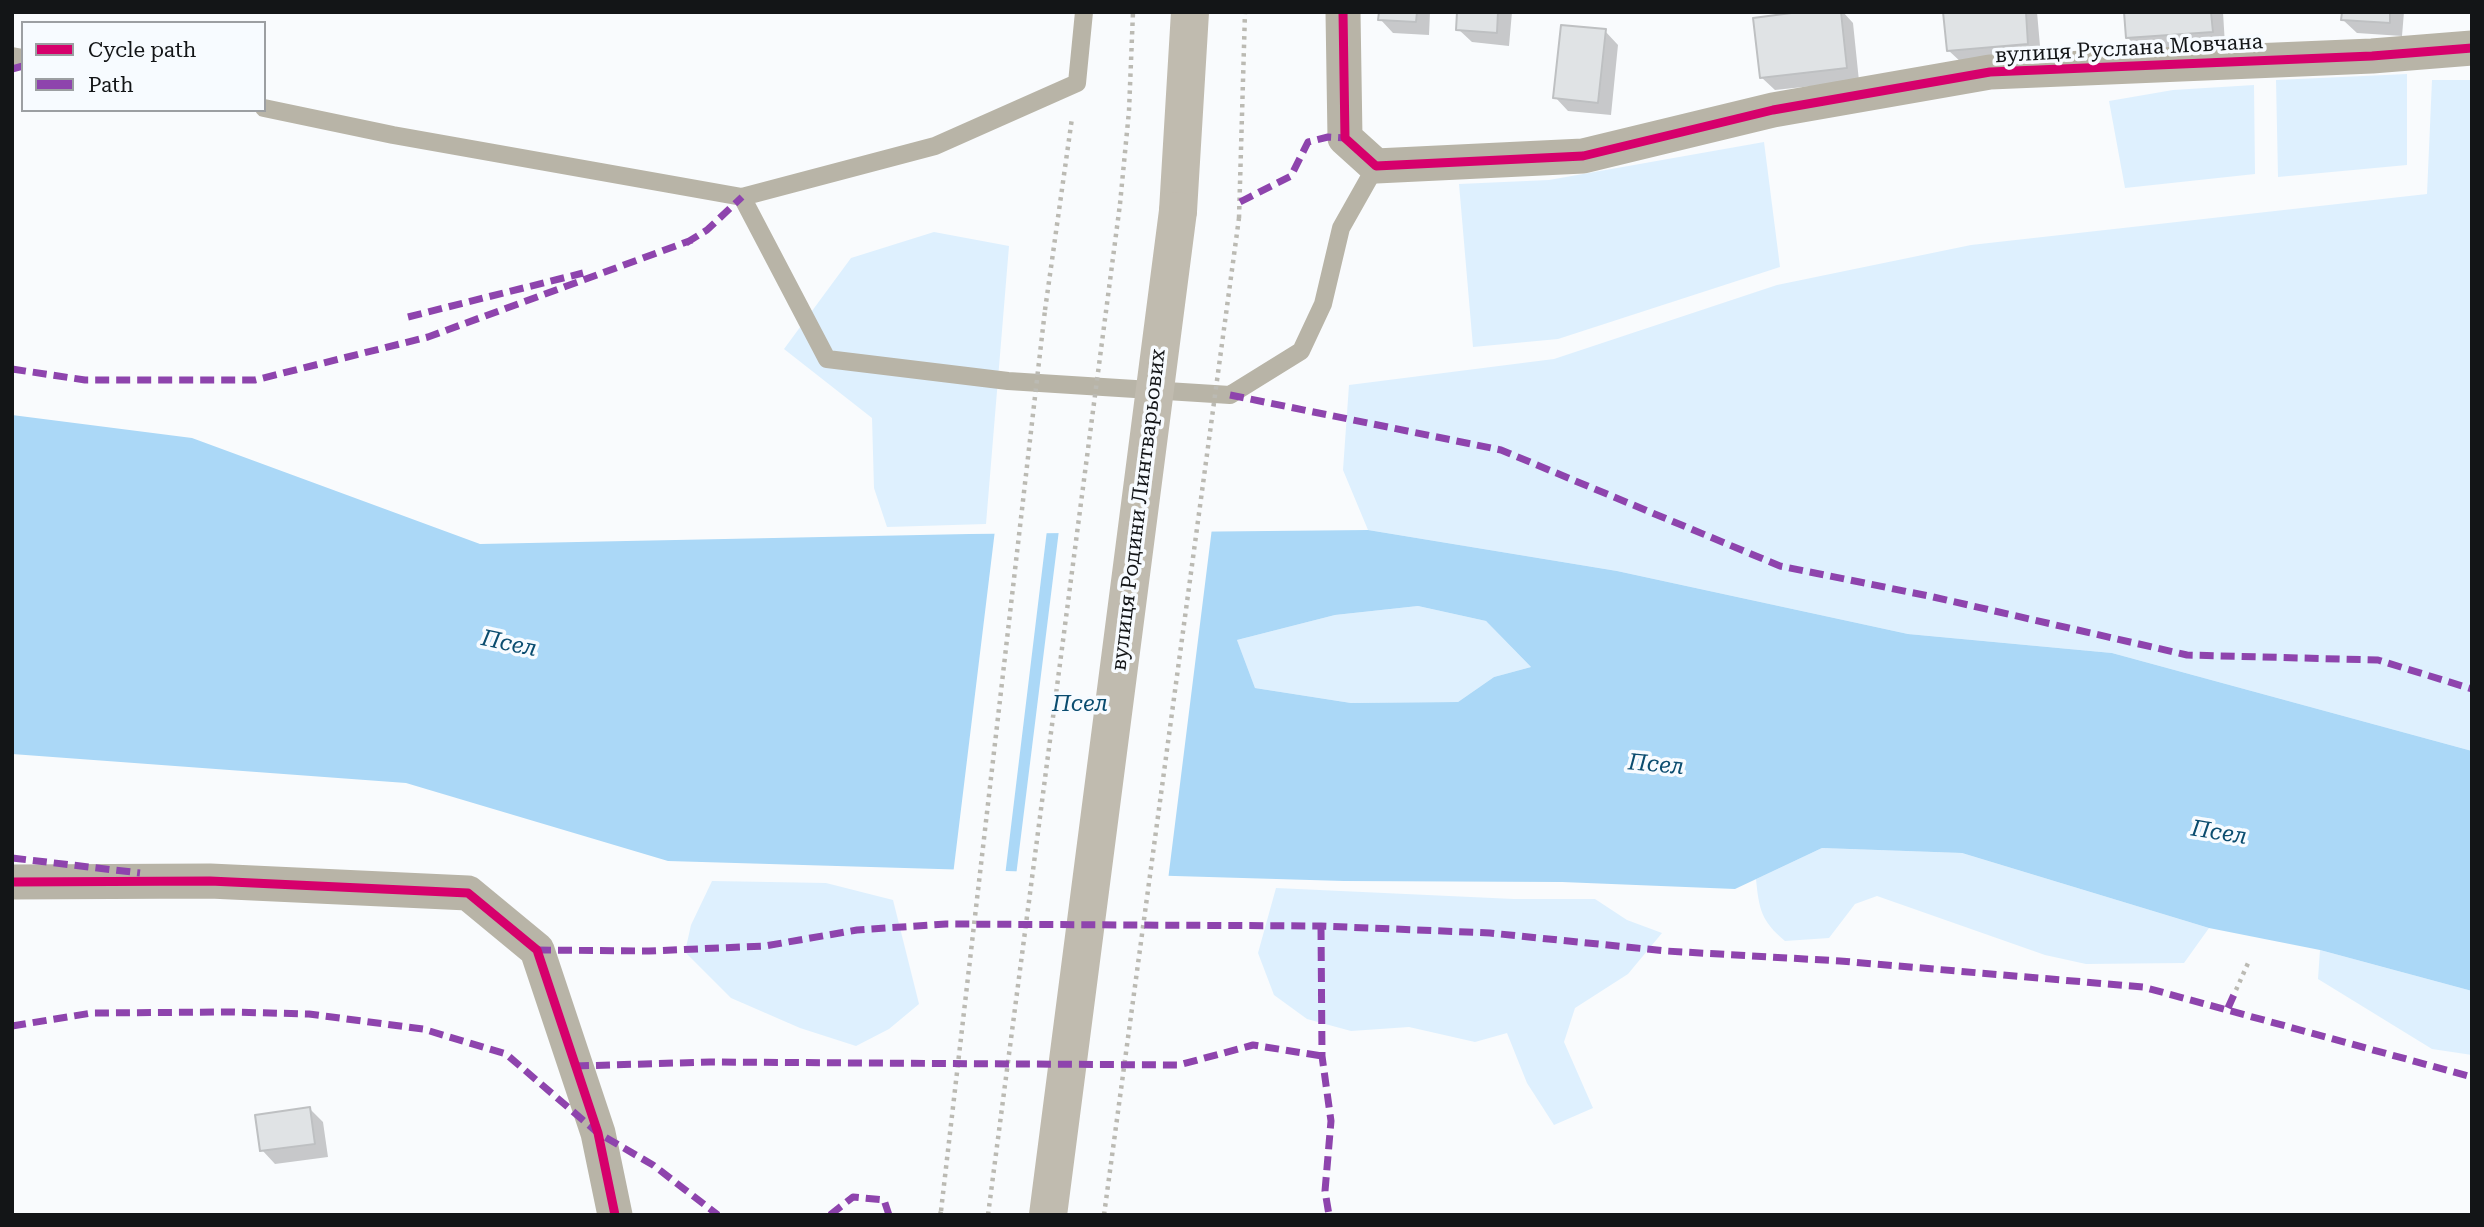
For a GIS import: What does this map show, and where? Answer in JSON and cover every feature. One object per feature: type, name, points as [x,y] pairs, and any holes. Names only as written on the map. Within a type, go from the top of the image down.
[{"type":"main road","name":"вулиця Родини Линтварьових","points":[[1048,1215],[1178,211],[1190,12]]},
{"type":"street","points":[[1343,12],[1345,138],[1376,166]]},
{"type":"street","name":"вулиця Руслана Мовчана","points":[[1376,166],[1583,156],[1773,110],[1990,72],[2358,57],[2472,48]]},
{"type":"street","points":[[12,882],[210,881],[468,893],[537,950],[598,1133],[615,1215]]},
{"type":"lane","points":[[266,108],[393,135],[743,197],[935,146],[1077,83],[1084,12]]},
{"type":"lane","points":[[743,197],[827,359],[1009,380],[1230,395],[1301,351],[1323,304],[1341,228],[1376,166]]},
{"type":"path","points":[[988,1215],[1120,204],[1129,111],[1133,12]]},
{"type":"path","points":[[1104,1215],[1239,218],[1245,12]]},
{"type":"path","points":[[940,1213],[1045,310],[1077,83]]},
{"type":"path","points":[[2236,990],[2249,961]]},
{"type":"shaded area","points":[[2407,74],[2407,165],[2278,177],[2276,80]]},
{"type":"shaded area","points":[[2432,80],[2472,80],[2472,751],[2112,653],[1908,634],[1617,571],[1368,530],[1343,470],[1349,385],[1554,359],[1777,285],[1971,245],[2427,194]]},
{"type":"shaded area","points":[[2254,85],[2255,174],[2125,188],[2109,101],[2173,90]]},
{"type":"shaded area","points":[[1764,142],[1780,267],[1558,339],[1473,347],[1459,184],[1549,180]]},
{"type":"shaded area","points":[[934,232],[1009,246],[986,524],[887,527],[874,488],[872,418],[784,349],[851,258]]},
{"type":"shaded area","points":[[1418,606],[1486,621],[1531,667],[1494,677],[1458,702],[1351,703],[1255,688],[1237,640],[1335,615]]},
{"type":"shaded area","points":[[1822,848],[1962,853],[2209,928],[2184,963],[2086,964],[2045,955],[1877,896],[1855,904],[1829,938],[1785,941],[1766,921],[1758,899],[1756,879]]},
{"type":"shaded area","points":[[712,881],[826,883],[893,900],[919,1004],[889,1029],[856,1046],[800,1028],[731,998],[685,952],[691,925]]},
{"type":"shaded area","points":[[1276,888],[1514,899],[1595,899],[1627,920],[1662,933],[1628,974],[1575,1008],[1564,1042],[1593,1108],[1554,1125],[1527,1083],[1507,1033],[1475,1042],[1409,1027],[1351,1031],[1307,1019],[1274,995],[1258,953]]},
{"type":"shaded area","points":[[2320,950],[2472,991],[2472,1055],[2432,1049],[2318,979]]},
{"type":"water","name":"Псел","points":[[12,415],[192,438],[480,544],[969,534],[1368,530],[1617,571],[1908,634],[2112,653],[2472,751],[2472,991],[2320,950],[2209,928],[1962,853],[1822,848],[1735,889],[1562,882],[1344,881],[668,861],[406,783],[12,754]],"holes":[[[1418,606],[1486,621],[1531,667],[1494,677],[1458,702],[1351,703],[1255,688],[1237,640],[1335,615]]]},
{"type":"pier","points":[[1212,528],[1168,880],[1016,876],[1059,530]]},
{"type":"pier","points":[[995,530],[1047,530],[1005,876],[953,875]]},
{"type":"building","points":[[1379,12],[1417,12],[1416,22],[1378,20]]},
{"type":"building","points":[[1457,12],[1498,12],[1497,33],[1456,30]]},
{"type":"building","points":[[1799,12],[1841,12],[1847,68],[1760,78],[1753,18]]},
{"type":"building","points":[[1943,12],[2026,12],[2028,44],[1947,51]]},
{"type":"building","points":[[2124,12],[2211,12],[2213,32],[2126,38]]},
{"type":"building","points":[[2342,12],[2390,12],[2390,23],[2341,20]]},
{"type":"building","points":[[1561,25],[1606,29],[1598,103],[1553,98]]},
{"type":"building","points":[[310,1107],[315,1144],[260,1151],[255,1115]]},
{"type":"marked path","points":[[12,69],[21,67]]},
{"type":"marked path","points":[[1240,202],[1291,176],[1308,142],[1328,137],[1345,138]]},
{"type":"marked path","points":[[686,243],[707,230],[742,197]]},
{"type":"marked path","points":[[12,369],[85,380],[255,380],[428,337],[692,240]]},
{"type":"marked path","points":[[408,317],[583,273]]},
{"type":"marked path","points":[[1230,395],[1501,450],[1780,566],[1929,596],[2187,655],[2378,660],[2472,689]]},
{"type":"marked path","points":[[12,858],[140,873]]},
{"type":"marked path","points":[[537,950],[649,951],[765,946],[857,930],[946,924],[1321,926],[1490,933],[1666,951],[1840,961],[2143,987],[2472,1077]]},
{"type":"marked path","points":[[1321,926],[1322,1056],[1331,1121],[1325,1191],[1329,1215]]},
{"type":"marked path","points":[[2228,1008],[2236,990]]},
{"type":"marked path","points":[[12,1026],[92,1013],[231,1012],[309,1014],[423,1029],[506,1054],[598,1133],[653,1165],[718,1215]]},
{"type":"marked path","points":[[575,1066],[710,1062],[1179,1065],[1253,1045],[1322,1056]]},
{"type":"marked path","points":[[830,1215],[853,1197],[884,1200],[889,1215]]},
{"type":"cycle path","points":[[1343,12],[1345,138],[1376,166],[1583,156],[1773,110],[1990,72],[2372,56],[2472,48]]},
{"type":"cycle path","points":[[12,882],[210,881],[468,893],[537,950],[598,1133],[615,1215]]}]
